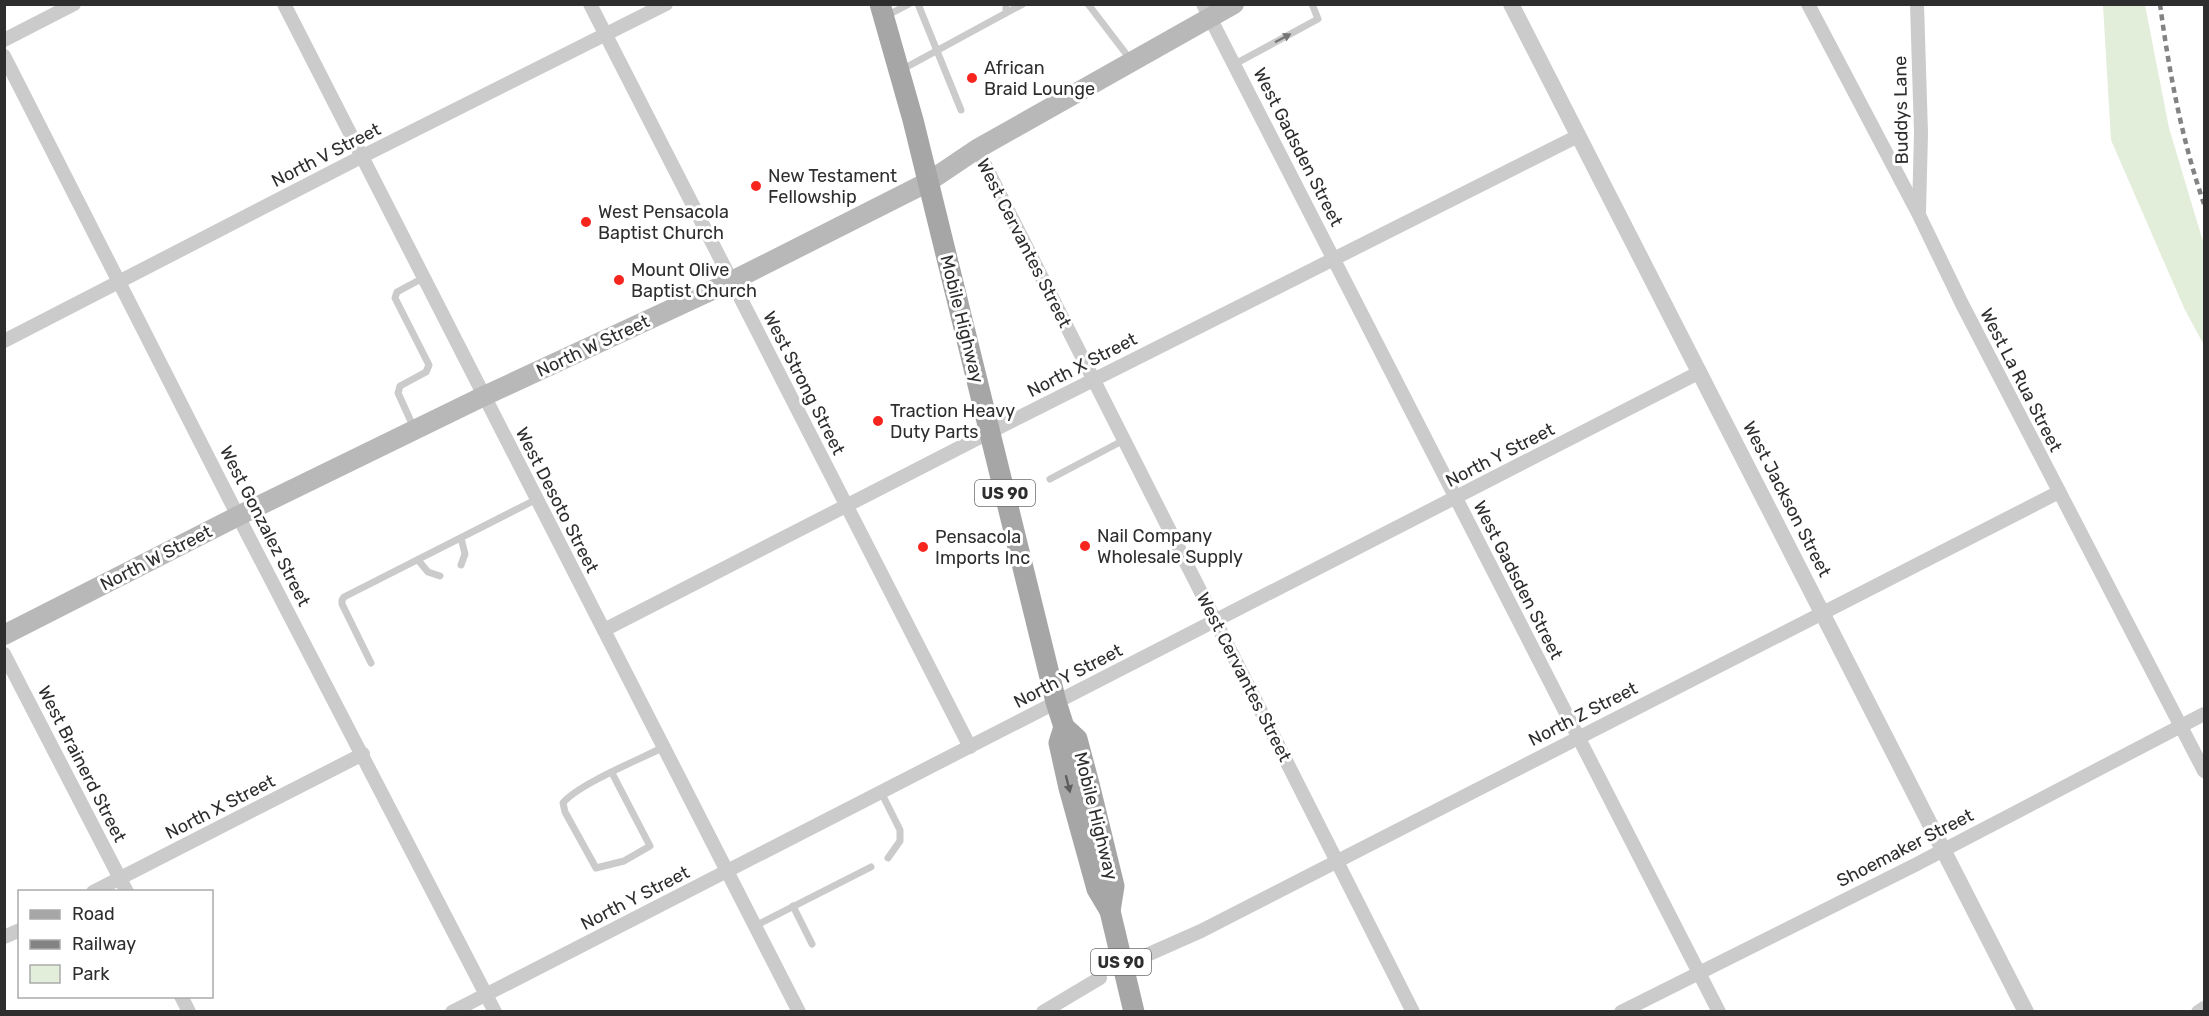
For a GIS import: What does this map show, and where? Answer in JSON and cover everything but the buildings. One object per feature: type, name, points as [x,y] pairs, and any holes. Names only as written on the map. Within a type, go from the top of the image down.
[{"type":"main road","name":"North W Street","points":[[4,635],[238,516],[484,396],[732,281],[928,182],[977,149],[1132,62],[1207,11],[1234,4]]},
{"type":"main road","name":"Mobile Highway","points":[[882,11],[900,71],[1064,727],[1059,743],[1069,788],[1097,889],[1110,911],[1134,1011]]},
{"type":"street","points":[[4,40],[74,4]]},
{"type":"street","name":"West Desoto Street","points":[[284,4],[799,1011]]},
{"type":"street","name":"West Strong Street","points":[[590,4],[970,747]]},
{"type":"street","name":"North V Street","points":[[4,341],[361,157],[666,4]]},
{"type":"street","name":"West Jackson Street","points":[[1511,4],[2026,1011]]},
{"type":"street","name":"West La Rua Street","points":[[1808,4],[2205,771]]},
{"type":"street","name":"Buddys Lane","points":[[1917,4],[1921,133],[1919,215]]},
{"type":"street","name":"West Gadsden Street","points":[[1207,11],[1719,1011]]},
{"type":"street","name":"West Gonzalez Street","points":[[4,56],[238,516],[495,1011]]},
{"type":"street","name":"North X Street","points":[[604,630],[990,432],[1578,136]]},
{"type":"street","name":"West Cervantes Street","points":[[977,149],[1413,1011]]},
{"type":"street","name":"North Y Street","points":[[452,1011],[1700,372]]},
{"type":"street","name":"North Z Street","points":[[1122,966],[1201,931],[2059,492]]},
{"type":"street","name":"West Brainerd Street","points":[[4,654],[126,890]]},
{"type":"street","name":"Shoemaker Street","points":[[1621,1011],[2205,714]]},
{"type":"street","name":"North X Street","points":[[95,890],[363,754]]},
{"type":"street","points":[[4,937],[18,931]]},
{"type":"street","points":[[1043,1011],[1066,1000],[1100,978]]},
{"type":"street","points":[[2198,1011],[2205,1008]]},
{"type":"lane","points":[[882,11],[909,4]]},
{"type":"lane","points":[[918,4],[961,110]]},
{"type":"lane","points":[[900,71],[1006,9],[1023,4]]},
{"type":"lane","points":[[1088,4],[1132,62]]},
{"type":"lane","points":[[1234,64],[1318,19],[1312,4]]},
{"type":"lane","points":[[415,430],[398,393],[400,386],[426,372],[429,365],[394,298],[397,292],[423,278]]},
{"type":"lane","points":[[1050,479],[1124,440]]},
{"type":"lane","points":[[371,663],[342,600],[537,499]]},
{"type":"lane","points":[[461,538],[465,554],[461,565]]},
{"type":"lane","points":[[418,560],[428,572],[440,576]]},
{"type":"lane","points":[[612,773],[650,846],[624,861],[596,868],[565,812],[563,803],[569,795],[612,773],[664,747]]},
{"type":"lane","points":[[881,792],[900,830],[900,841],[888,858]]},
{"type":"lane","points":[[755,926],[871,867]]},
{"type":"lane","points":[[793,906],[812,944]]},
{"type":"green space","points":[[2103,5],[2145,5],[2169,128],[2204,245],[2204,345],[2185,310],[2111,140]]},
{"type":"railway","points":[[2160,4],[2177,106],[2204,204]]},
{"type":"place","name":"African Braid Lounge","points":[[972,78]]},
{"type":"place","name":"New Testament Fellowship","points":[[756,186]]},
{"type":"place","name":"West Pensacola Baptist Church","points":[[586,222]]},
{"type":"place","name":"Mount Olive Baptist Church","points":[[619,280]]},
{"type":"place","name":"Traction Heavy Duty Parts","points":[[878,421]]},
{"type":"place","name":"Nail Company Wholesale Supply","points":[[1085,546]]},
{"type":"place","name":"Pensacola Imports Inc","points":[[923,547]]}]
